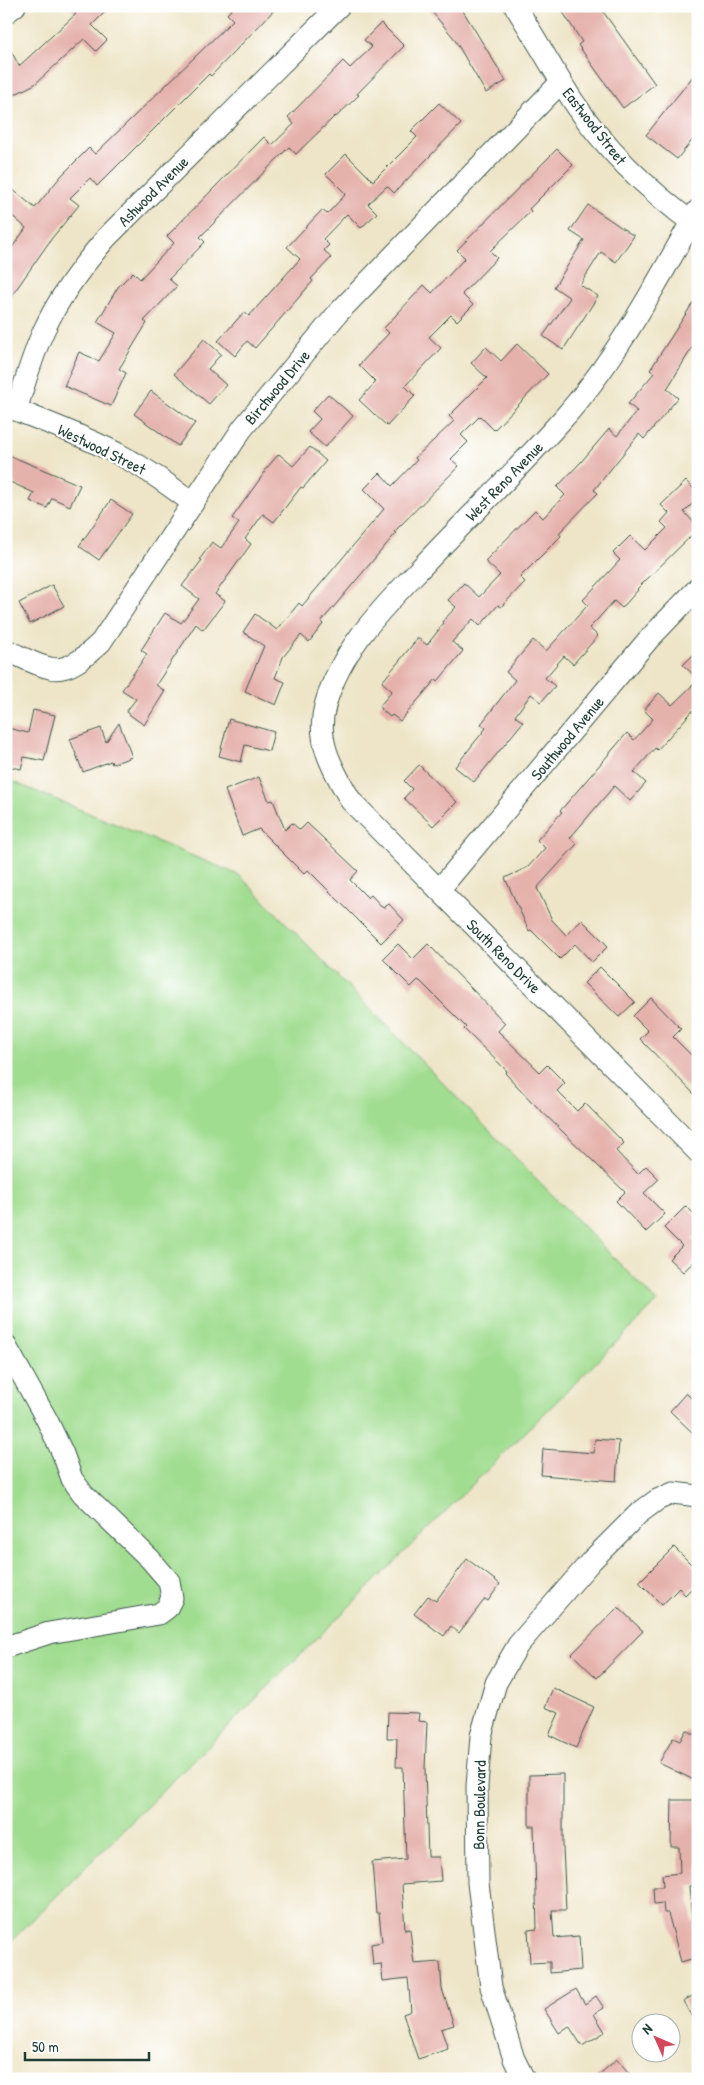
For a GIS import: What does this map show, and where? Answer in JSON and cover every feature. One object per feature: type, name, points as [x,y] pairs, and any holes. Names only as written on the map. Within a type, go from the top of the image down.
[{"type":"street","points":[[6,13],[15,6]]},
{"type":"street","name":"Ashwood Avenue","points":[[11,408],[44,328],[62,296],[106,237],[339,6]]},
{"type":"street","name":"Eastwood Street","points":[[515,6],[561,82],[600,137],[630,170],[662,200],[695,220]]},
{"type":"street","name":"Birchwood Drive","points":[[6,650],[51,669],[67,666],[82,659],[100,642],[242,429],[338,313],[561,82]]},
{"type":"street","name":"West Reno Avenue","points":[[326,750],[321,734],[324,708],[333,680],[349,652],[383,608],[561,421],[594,382],[621,342],[695,220]]},
{"type":"street","name":"Westwood Street","points":[[11,408],[85,438],[123,456],[159,478],[193,503]]},
{"type":"street","name":"Southwood Avenue","points":[[439,890],[648,640],[698,588]]},
{"type":"street","name":"South Reno Drive","points":[[326,750],[330,764],[351,801],[698,1152]]},
{"type":"street","points":[[6,1346],[47,1420],[72,1479],[83,1494],[150,1559],[169,1581],[172,1598],[167,1608],[159,1614],[49,1632],[6,1647]]},
{"type":"street","name":"Bonn Boulevard","points":[[524,2079],[514,2059],[491,1987],[478,1883],[477,1786],[481,1736],[496,1683],[518,1645],[592,1560],[638,1514],[657,1500],[673,1493],[698,1496]]},
{"type":"green space","points":[[6,779],[239,875],[657,1302],[6,1946]]},
{"type":"building","points":[[68,6],[111,6],[92,25],[107,40],[96,51],[84,39],[35,84],[6,99],[6,41],[19,66],[76,14]]},
{"type":"building","points":[[235,6],[278,6],[211,76],[209,74],[97,186],[90,178],[70,198],[79,205],[52,238],[6,304],[6,256],[26,228],[6,210],[6,184],[35,208],[61,176],[89,148],[95,154],[233,20],[227,14]]},
{"type":"building","points":[[427,6],[460,6],[506,81],[486,93],[453,37]]},
{"type":"building","points":[[559,6],[599,6],[655,84],[623,108],[578,45],[582,42]]},
{"type":"building","points":[[381,23],[404,46],[336,117],[296,154],[289,147],[200,237],[205,242],[169,279],[177,286],[144,321],[147,323],[119,369],[126,373],[111,406],[64,386],[79,352],[99,361],[116,333],[97,322],[118,287],[133,272],[140,279],[174,243],[167,236],[264,137],[272,145],[294,124],[288,117],[343,61],[350,68],[372,47],[364,40]]},
{"type":"building","points":[[698,70],[698,133],[677,159],[646,135]]},
{"type":"building","points":[[439,103],[461,124],[394,193],[387,186],[368,204],[377,213],[361,228],[347,214],[323,239],[329,245],[324,250],[331,258],[311,279],[313,281],[255,348],[247,341],[235,356],[218,341],[244,312],[249,316],[300,259],[287,247],[322,210],[327,214],[346,194],[326,174],[346,154],[373,181],[417,137],[411,131]]},
{"type":"building","points":[[557,149],[573,165],[529,209],[531,211],[490,251],[497,258],[462,294],[473,305],[457,321],[451,315],[429,337],[441,348],[405,386],[415,396],[387,426],[359,400],[376,382],[359,365],[389,333],[384,328],[424,285],[432,293],[465,258],[457,250]]},
{"type":"building","points":[[588,205],[634,236],[616,262],[601,252],[580,285],[598,296],[563,350],[543,336],[570,298],[554,287],[584,240],[570,231]]},
{"type":"building","points":[[698,295],[698,338],[667,389],[678,398],[644,439],[639,434],[594,490],[598,493],[559,533],[561,536],[520,577],[525,582],[501,607],[498,605],[480,626],[473,619],[452,642],[463,651],[438,681],[436,679],[400,721],[392,715],[390,717],[379,707],[392,691],[382,682],[418,638],[427,645],[444,623],[442,622],[456,607],[448,600],[464,583],[479,597],[500,575],[485,561],[535,510],[543,518],[565,495],[557,487],[609,429],[617,436],[637,411],[628,404],[654,373],[650,370]]},
{"type":"building","points":[[204,339],[221,354],[208,369],[226,385],[209,404],[174,374]]},
{"type":"building","points":[[517,344],[548,374],[494,430],[480,416],[461,435],[468,442],[451,459],[459,466],[394,532],[396,533],[321,622],[323,624],[309,642],[301,635],[283,657],[275,678],[285,682],[276,705],[245,691],[264,646],[243,632],[255,614],[277,630],[299,603],[302,606],[384,509],[364,489],[380,473],[392,486],[417,460],[415,458],[454,421],[449,416],[487,378],[471,363],[486,347],[501,361]]},
{"type":"building","points":[[151,391],[195,423],[178,446],[134,414]]},
{"type":"building","points":[[328,394],[353,416],[325,447],[308,432],[320,419],[312,411]]},
{"type":"building","points":[[310,447],[326,461],[303,488],[301,487],[274,522],[263,514],[245,539],[251,544],[215,594],[225,601],[203,630],[196,624],[156,685],[165,691],[144,725],[126,712],[136,699],[122,690],[147,654],[141,650],[165,613],[181,623],[199,599],[182,586],[202,560],[200,559],[212,542],[221,548],[239,523],[232,518],[264,471],[279,454],[293,466]]},
{"type":"building","points":[[6,454],[80,485],[70,506],[52,498],[47,508],[30,501],[34,493],[6,480]]},
{"type":"building","points":[[686,481],[698,493],[698,498],[684,512],[698,529],[637,589],[622,608],[614,601],[589,628],[598,636],[573,664],[564,656],[545,678],[555,686],[541,702],[531,694],[515,716],[523,722],[474,782],[455,767],[486,728],[481,724],[515,680],[506,672],[533,640],[546,651],[588,605],[583,600],[620,560],[613,553],[630,536],[645,550],[667,528],[661,522],[669,513],[661,505]]},
{"type":"building","points":[[111,500],[132,514],[99,560],[79,546]]},
{"type":"building","points":[[52,585],[64,606],[30,624],[19,603]]},
{"type":"building","points":[[698,650],[698,679],[683,665]]},
{"type":"building","points":[[698,680],[698,705],[634,772],[646,783],[630,801],[614,786],[570,838],[577,844],[537,888],[552,920],[566,935],[582,920],[608,946],[592,962],[575,944],[560,959],[531,930],[529,931],[505,878],[528,867],[545,848],[537,840],[627,733],[634,740],[653,719],[644,710],[659,693],[672,705]]},
{"type":"building","points":[[33,710],[55,715],[44,761],[24,757],[21,769],[6,766],[8,728],[28,733]]},
{"type":"building","points":[[229,719],[274,732],[269,751],[245,745],[241,762],[219,756]]},
{"type":"building","points":[[119,723],[132,757],[112,764],[111,761],[83,772],[70,739],[101,728],[106,742]]},
{"type":"building","points":[[419,765],[457,802],[433,826],[404,798],[412,789],[404,781]]},
{"type":"building","points":[[259,777],[269,801],[273,800],[285,830],[292,823],[300,830],[307,823],[358,871],[350,880],[368,898],[371,895],[383,908],[389,904],[404,920],[381,943],[308,870],[304,874],[259,829],[242,836],[225,790]]},
{"type":"building","points":[[398,944],[413,959],[428,944],[505,1023],[498,1031],[540,1072],[547,1065],[565,1083],[557,1091],[577,1111],[585,1103],[624,1143],[616,1151],[638,1174],[646,1166],[659,1179],[644,1193],[665,1214],[646,1232],[616,1201],[625,1192],[531,1101],[505,1073],[507,1071],[464,1029],[466,1027],[421,982],[418,980],[411,987],[383,959]]},
{"type":"building","points":[[600,967],[635,1002],[619,1017],[584,983]]},
{"type":"building","points":[[651,998],[681,1029],[673,1037],[698,1062],[698,1098],[640,1039],[648,1031],[633,1016]]},
{"type":"building","points":[[686,1206],[698,1218],[698,1233],[691,1239],[698,1245],[698,1258],[683,1272],[669,1259],[682,1246],[664,1228]]},
{"type":"building","points":[[686,1393],[698,1405],[698,1438],[670,1411]]},
{"type":"building","points":[[595,1439],[619,1441],[616,1481],[541,1475],[543,1449],[594,1453]]},
{"type":"building","points":[[674,1547],[698,1571],[698,1582],[685,1595],[679,1588],[662,1605],[639,1582]]},
{"type":"building","points":[[467,1559],[500,1584],[488,1601],[485,1599],[459,1633],[451,1626],[444,1636],[414,1614],[428,1596],[436,1601]]},
{"type":"building","points":[[618,1607],[643,1631],[597,1678],[572,1654]]},
{"type":"building","points":[[553,1688],[594,1707],[576,1748],[549,1735],[559,1713],[545,1707]]},
{"type":"building","points":[[388,1712],[419,1713],[418,1721],[427,1722],[425,1769],[428,1857],[439,1857],[441,1881],[402,1884],[405,1930],[410,1929],[414,1964],[440,1962],[442,1989],[454,2025],[441,2029],[448,2049],[418,2059],[403,2014],[411,2011],[408,1978],[383,1981],[381,1964],[373,1965],[371,1944],[382,1942],[379,1913],[376,1913],[372,1862],[406,1859],[403,1767],[396,1767],[397,1738],[387,1738]]},
{"type":"building","points":[[686,1730],[698,1737],[698,1782],[659,1763],[673,1738],[680,1741]]},
{"type":"building","points":[[563,1774],[563,1848],[566,1910],[552,1910],[554,1938],[579,1936],[581,1970],[550,1973],[550,1962],[530,1963],[528,1930],[537,1929],[534,1826],[529,1826],[529,1775]]},
{"type":"building","points":[[672,1800],[698,1800],[698,1885],[689,1886],[692,1921],[698,1920],[698,1957],[681,1962],[668,1913],[664,1913],[663,1903],[654,1904],[653,1887],[663,1887],[662,1875],[680,1873],[679,1847],[671,1847]]},
{"type":"building","points":[[576,1989],[585,2004],[596,1996],[604,2008],[594,2014],[605,2032],[582,2046],[569,2026],[559,2033],[544,2009]]},
{"type":"building","points":[[698,1993],[698,2028],[683,2001]]},
{"type":"building","points":[[617,2059],[634,2079],[594,2079]]}]
